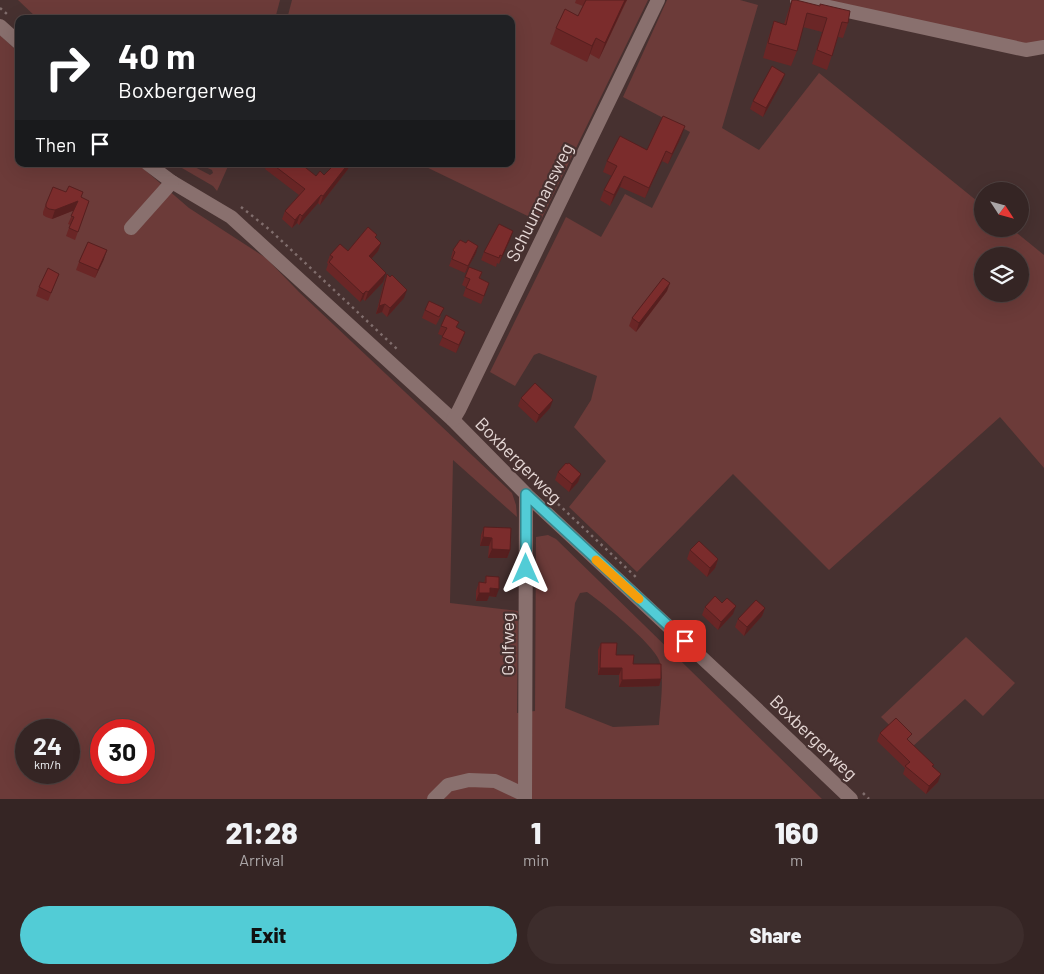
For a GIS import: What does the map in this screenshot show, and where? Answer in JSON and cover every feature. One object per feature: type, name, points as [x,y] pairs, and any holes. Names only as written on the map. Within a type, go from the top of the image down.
[{"type":"street","name":"Schuurmansweg","points":[[453,420],[658,0]]},
{"type":"street","points":[[797,0],[1026,50],[1044,48]]},
{"type":"street","points":[[0,26],[15,39]]},
{"type":"street","name":"Boxbergerweg","points":[[152,167],[172,182],[231,217],[453,420],[526,494],[851,799]]},
{"type":"street","points":[[132,228],[172,182]]},
{"type":"street","name":"Golfweg","points":[[434,799],[448,785],[469,780],[495,781],[525,797],[526,494]]},
{"type":"shaded area","points":[[18,0],[280,0],[276,15],[34,15]]},
{"type":"shaded area","points":[[292,0],[648,0],[540,222],[426,167],[515,167],[515,15],[288,15]]},
{"type":"shaded area","points":[[667,0],[740,0],[758,5],[722,128],[759,150],[819,73],[974,199],[974,238],[1023,238],[1044,255],[1044,468],[1000,417],[829,570],[733,474],[637,572],[569,507],[606,461],[574,427],[591,400],[597,376],[539,353],[534,355],[515,386],[490,372],[566,217],[601,237],[625,194],[652,208],[690,132],[623,97]]},
{"type":"shaded area","points":[[814,0],[1044,0],[1044,42],[1033,45]]},
{"type":"shaded area","points":[[0,35],[15,49],[15,167],[141,167],[189,208],[266,258],[299,292],[512,493],[517,517],[453,460],[450,603],[518,611],[517,713],[535,711],[536,537],[548,535],[556,539],[822,799],[0,799]],"holes":[[[587,592],[638,634],[655,653],[661,666],[662,683],[659,725],[613,727],[565,708],[575,603],[580,593]]]},
{"type":"shaded area","points":[[180,167],[195,167],[210,175],[213,173],[212,170],[206,167],[228,167],[217,191],[213,186]]},
{"type":"shaded area","points":[[966,637],[1015,683],[983,716],[965,699],[912,747],[881,717]]},
{"type":"building","points":[[586,0],[625,0],[605,43],[596,38],[592,46],[556,28],[565,9],[578,16]]},
{"type":"building","points":[[792,0],[850,11],[848,23],[842,22],[832,56],[817,50],[827,18],[807,13],[797,51],[768,43],[774,21],[786,25]]},
{"type":"building","points":[[772,66],[785,74],[766,108],[753,101]]},
{"type":"building","points":[[663,116],[685,126],[672,154],[666,151],[649,188],[624,176],[614,195],[604,190],[617,166],[607,161],[620,136],[647,150]]},
{"type":"building","points":[[276,167],[305,167],[316,176],[320,171],[324,175],[332,167],[346,167],[323,196],[321,195],[302,216],[300,214],[295,220],[285,211],[305,189]]},
{"type":"building","points":[[69,186],[83,192],[81,197],[89,201],[78,232],[69,228],[74,217],[71,216],[78,201],[55,210],[46,207],[53,187],[66,192]]},
{"type":"building","points":[[499,224],[513,231],[502,256],[500,255],[499,258],[484,252]]},
{"type":"building","points":[[368,227],[377,235],[375,237],[381,243],[369,256],[386,273],[368,292],[366,291],[363,294],[329,262],[333,257],[330,255],[340,244],[348,251]]},
{"type":"building","points":[[460,240],[466,243],[468,240],[478,246],[468,266],[452,259],[455,252],[453,250]]},
{"type":"building","points":[[88,242],[107,250],[98,270],[79,262]]},
{"type":"building","points":[[469,267],[482,272],[479,278],[489,283],[484,296],[466,288],[470,279],[465,277]]},
{"type":"building","points":[[48,268],[59,274],[51,293],[39,287]]},
{"type":"building","points":[[387,274],[390,277],[392,275],[407,290],[390,308],[385,304],[379,306]]},
{"type":"building","points":[[663,278],[670,283],[639,323],[632,318]]},
{"type":"building","points":[[429,301],[444,308],[439,317],[425,310]]},
{"type":"building","points":[[446,315],[459,322],[456,327],[465,332],[459,345],[442,337],[447,328],[441,326]]},
{"type":"building","points":[[535,383],[553,400],[539,415],[521,398]]},
{"type":"building","points":[[566,463],[569,463],[581,474],[572,484],[558,472]]},
{"type":"building","points":[[484,527],[511,528],[510,550],[492,549],[492,538],[483,537]]},
{"type":"building","points":[[699,541],[718,559],[710,568],[690,550]]},
{"type":"building","points":[[486,576],[499,577],[499,589],[490,588],[490,593],[479,593],[479,582],[486,583]]},
{"type":"building","points":[[715,596],[722,603],[727,598],[736,606],[721,622],[705,607]]},
{"type":"building","points":[[756,600],[765,608],[747,627],[738,619]]},
{"type":"building","points":[[601,643],[617,643],[616,655],[634,655],[633,664],[661,664],[661,679],[622,680],[622,668],[600,668]]},
{"type":"building","points":[[896,718],[912,734],[907,739],[941,774],[929,786],[905,766],[910,762],[880,733]]},
{"type":"slow traffic","points":[[596,560],[639,599]]},
{"type":"route","points":[[526,569],[526,494],[685,641]]}]
